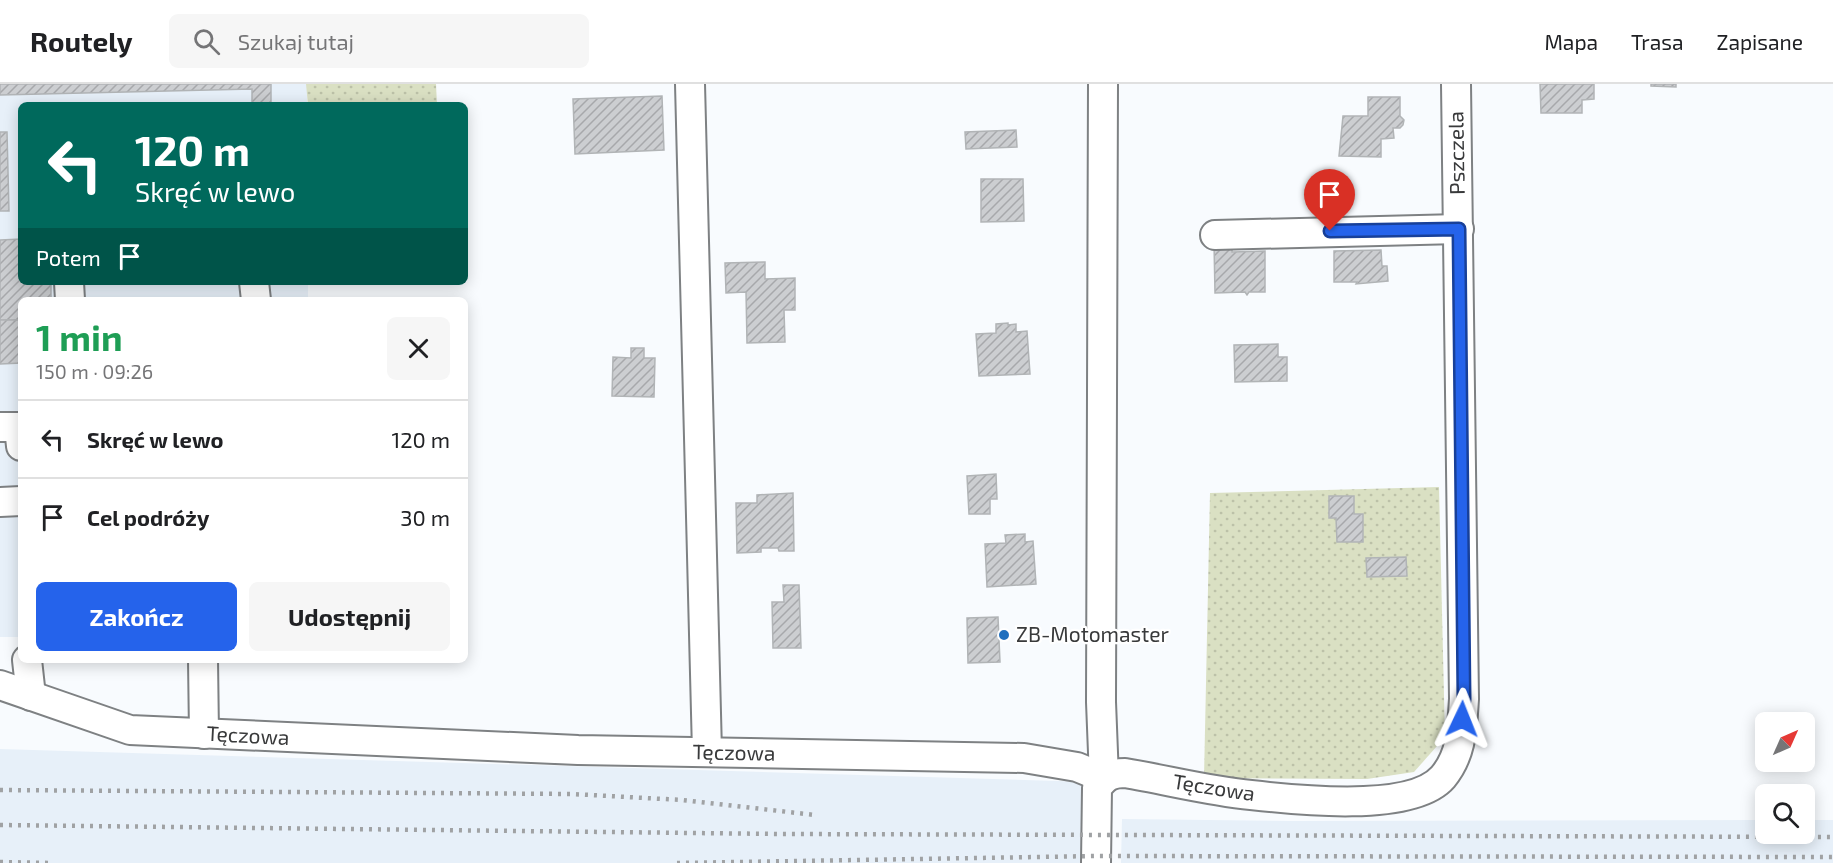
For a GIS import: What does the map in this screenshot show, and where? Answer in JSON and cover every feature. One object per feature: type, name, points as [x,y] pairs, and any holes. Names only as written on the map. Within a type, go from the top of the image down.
[{"type":"street","points":[[690,84],[707,752]]},
{"type":"street","points":[[1096,863],[1096,798],[1097,788],[1104,778],[1101,702],[1103,84]]},
{"type":"street","name":"Pszczela","points":[[1455,760],[1461,739],[1464,699],[1456,84]]},
{"type":"street","points":[[1215,235],[1459,229]]},
{"type":"street","points":[[0,502],[18,501]]},
{"type":"street","points":[[27,663],[31,696]]},
{"type":"street","points":[[203,663],[204,734]]},
{"type":"street","name":"Tęczowa","points":[[0,685],[130,730],[578,750],[1024,758],[1077,767],[1104,778],[1113,773],[1125,773],[1250,795],[1338,801],[1395,799],[1425,789],[1441,779],[1455,760]]},
{"type":"shaded area","points":[[0,84],[307,84],[307,102],[18,102],[18,285],[308,285],[308,297],[18,297],[18,637],[0,637]]},
{"type":"shaded area","points":[[0,749],[1091,782],[1088,863],[0,863]]},
{"type":"shaded area","points":[[1122,819],[1755,820],[1755,844],[1815,844],[1815,820],[1833,820],[1833,863],[1121,863]]},
{"type":"green space","points":[[306,84],[436,84],[437,102],[308,102]]},
{"type":"green space","points":[[1439,487],[1445,737],[1414,772],[1367,779],[1204,778],[1210,493]]},
{"type":"building","points":[[0,84],[271,84],[271,102],[252,102],[252,89],[0,95]]},
{"type":"building","points":[[1540,84],[1594,84],[1594,99],[1582,100],[1582,113],[1541,113]]},
{"type":"building","points":[[1651,84],[1676,84],[1676,87],[1651,86]]},
{"type":"building","points":[[662,96],[664,150],[575,154],[573,99]]},
{"type":"building","points":[[1368,97],[1400,97],[1400,116],[1404,120],[1403,125],[1400,128],[1393,128],[1394,138],[1381,139],[1381,157],[1339,156],[1343,116],[1368,116]]},
{"type":"building","points":[[1016,130],[1017,147],[966,149],[965,132]]},
{"type":"building","points":[[0,132],[7,132],[9,211],[0,211]]},
{"type":"building","points":[[981,179],[1023,179],[1024,221],[981,222]]},
{"type":"building","points":[[18,239],[18,285],[51,285],[51,297],[18,297],[18,320],[0,320],[0,240]]},
{"type":"building","points":[[1214,243],[1232,243],[1232,252],[1265,251],[1265,292],[1249,292],[1247,295],[1245,292],[1215,293]]},
{"type":"building","points":[[1381,250],[1382,266],[1387,266],[1388,281],[1356,284],[1357,282],[1334,282],[1334,251]]},
{"type":"building","points":[[765,262],[765,279],[795,278],[795,310],[784,310],[785,342],[747,343],[746,292],[726,293],[725,263]]},
{"type":"building","points":[[0,320],[18,320],[18,363],[0,364]]},
{"type":"building","points":[[1008,323],[1008,325],[1016,324],[1016,332],[1027,331],[1030,374],[979,376],[976,334],[996,333],[996,324]]},
{"type":"building","points":[[1278,344],[1278,357],[1287,357],[1287,381],[1235,382],[1234,345]]},
{"type":"building","points":[[631,348],[644,348],[644,358],[655,358],[654,397],[612,396],[613,357],[631,358]]},
{"type":"building","points":[[996,474],[997,499],[990,499],[990,514],[969,514],[967,476]]},
{"type":"building","points":[[793,493],[794,551],[761,548],[761,552],[737,553],[736,503],[757,503],[757,495]]},
{"type":"building","points":[[1329,496],[1354,496],[1354,514],[1363,514],[1363,542],[1337,542],[1336,518],[1329,518]]},
{"type":"building","points":[[1025,534],[1025,542],[1033,541],[1036,584],[987,587],[985,544],[1006,543],[1005,535]]},
{"type":"building","points":[[1406,557],[1407,576],[1367,577],[1366,558]]},
{"type":"building","points":[[783,585],[799,585],[801,648],[773,648],[772,602],[784,602]]},
{"type":"building","points":[[998,617],[1000,662],[968,663],[967,618]]},
{"type":"railway","points":[[0,790],[572,794],[682,800],[815,815]]},
{"type":"railway","points":[[0,825],[780,834],[1833,837]]},
{"type":"railway","points":[[677,863],[1096,856],[1833,857]]},
{"type":"railway","points":[[0,862],[53,863]]},
{"type":"place","name":"ZB-Motomaster","points":[[1004,635]]},
{"type":"route","points":[[1330,231],[1459,229],[1464,699],[1462,719]]}]
